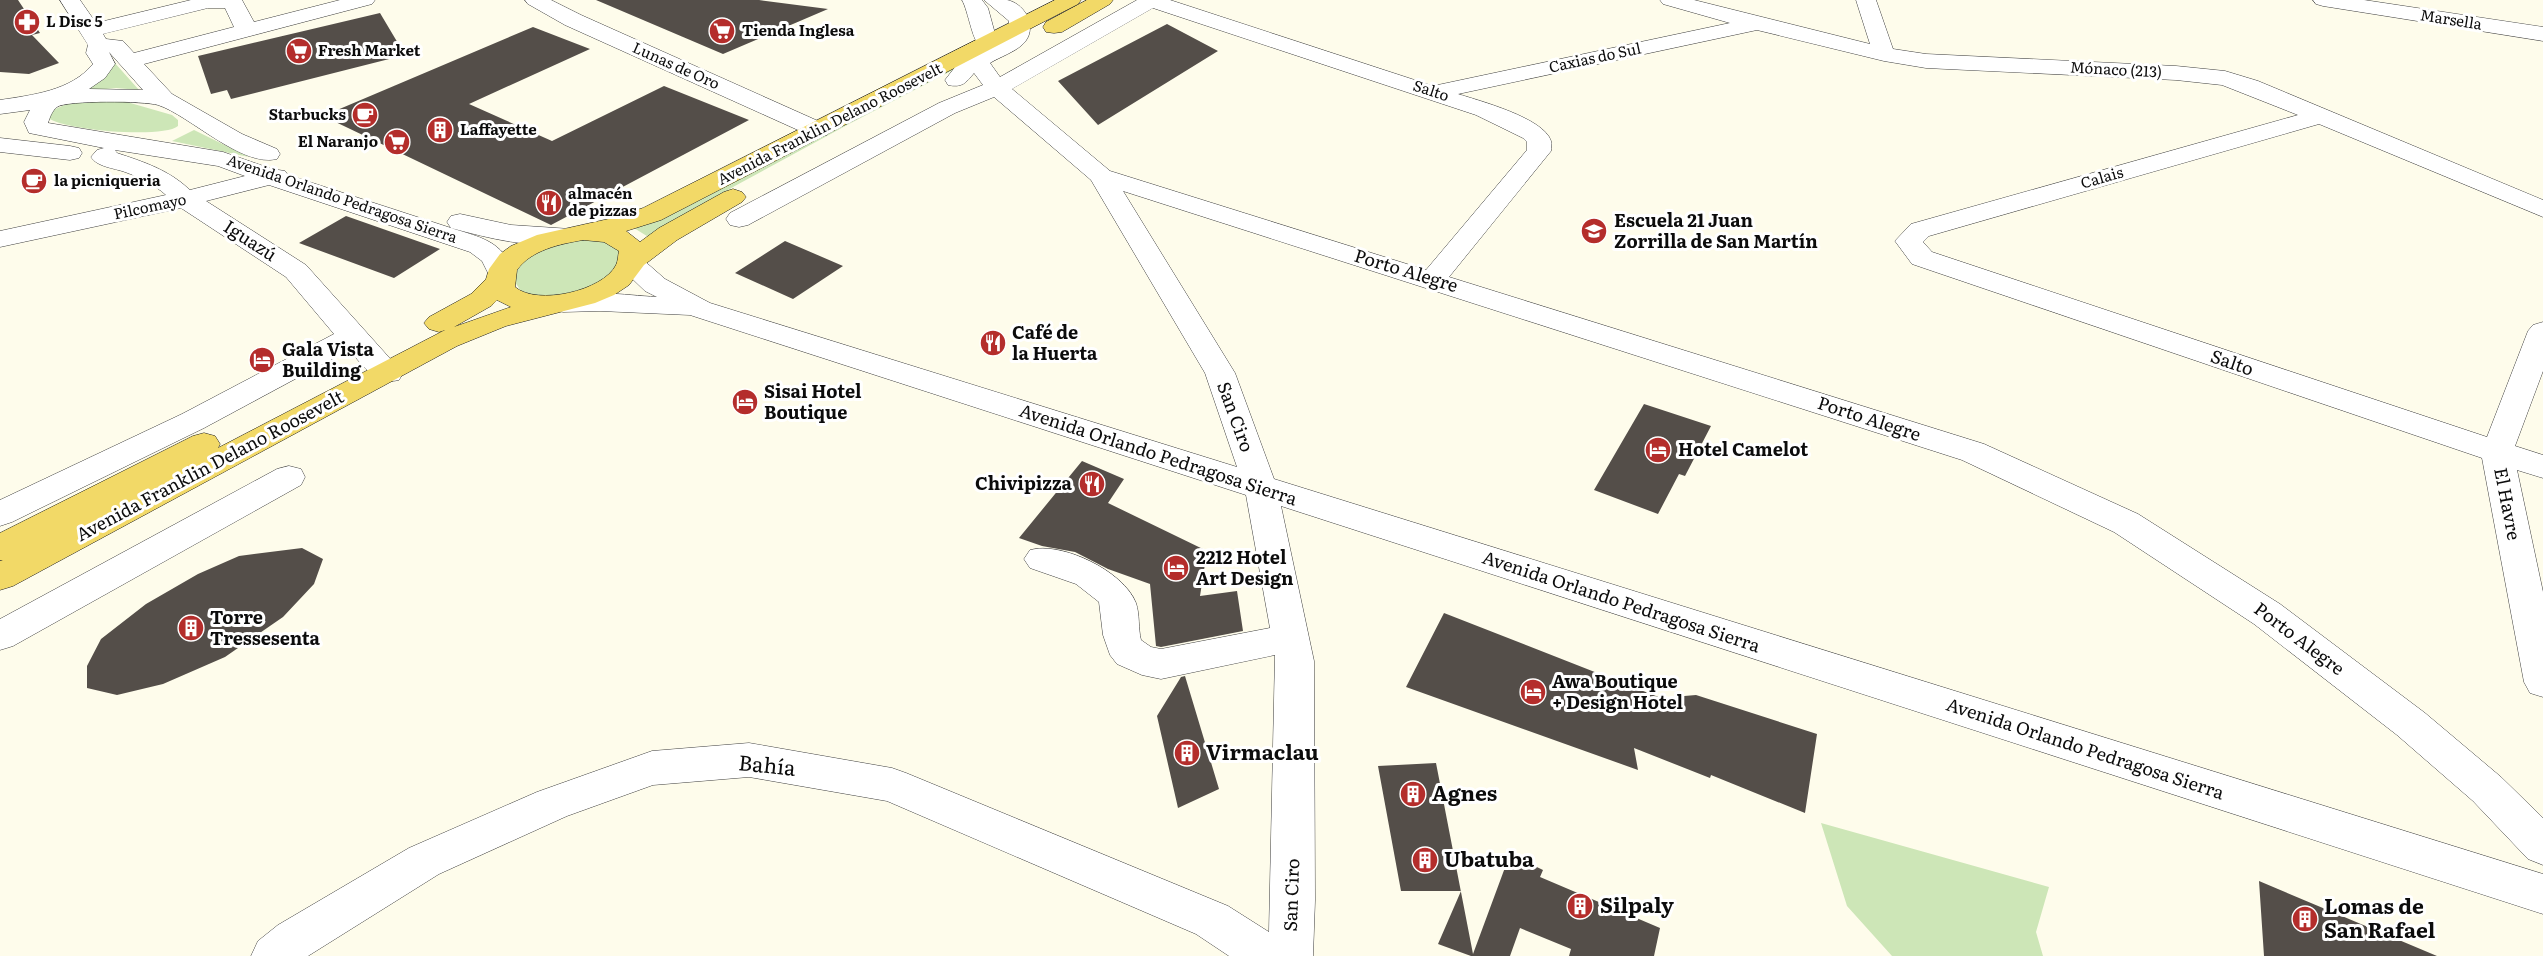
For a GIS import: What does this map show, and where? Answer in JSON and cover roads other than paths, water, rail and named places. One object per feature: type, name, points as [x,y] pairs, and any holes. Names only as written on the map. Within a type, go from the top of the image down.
[{"type":"main road","name":"Avenida Franklin Delano Roosevelt","points":[[0,548],[472,306],[500,278],[507,264],[529,247],[572,234],[619,225],[652,214],[818,130],[980,69],[1022,26],[1071,0]]},
{"type":"main road","name":"Avenida Franklin Delano Roosevelt","points":[[0,577],[371,356],[462,333],[504,317],[605,289],[617,281],[632,262],[668,234],[708,210],[980,69],[1103,0]]},
{"type":"main road","points":[[572,234],[615,236],[627,242],[633,250],[632,262]]},
{"type":"main road","points":[[500,278],[502,290],[521,302],[558,303]]},
{"type":"street","points":[[70,0],[109,46],[164,99]]},
{"type":"street","points":[[243,22],[287,0]]},
{"type":"street","points":[[109,46],[365,0]]},
{"type":"street","name":"Lunas de Oro","points":[[535,0],[566,17],[818,130]]},
{"type":"street","points":[[972,0],[977,8],[980,69],[967,67],[1016,40],[1022,26],[1016,14],[994,0]]},
{"type":"street","name":"Avenida Franklin Delano Roosevelt","points":[[739,219],[947,108],[980,69],[1151,0]]},
{"type":"street","name":"Salto","points":[[1151,0],[1484,110],[1521,126],[1539,141],[1539,151],[1433,279]]},
{"type":"street","name":"Mónaco (213)","points":[[1670,0],[1884,54],[1926,61],[2176,73],[2225,78],[2543,209]]},
{"type":"street","points":[[1866,0],[1884,54]]},
{"type":"street","name":"Marsella","points":[[2323,0],[2543,34]]},
{"type":"street","points":[[38,128],[36,122],[38,114],[49,101],[99,73],[104,64],[97,53],[109,46],[208,2],[233,2],[243,22]]},
{"type":"street","name":"Caxias do Sul","points":[[1434,92],[1756,23]]},
{"type":"street","name":"San Ciro","points":[[980,69],[1101,176],[1220,373],[1261,488],[1296,661],[1290,956]]},
{"type":"street","points":[[0,107],[78,96],[102,95],[164,99]]},
{"type":"street","name":"Avenida Orlando Pedragosa Sierra","points":[[164,99],[232,139],[480,246],[490,252],[497,261],[500,278]]},
{"type":"street","name":"Calais","points":[[1922,258],[1908,241],[1920,230],[2320,116]]},
{"type":"street","points":[[0,145],[112,151],[172,135],[199,120]]},
{"type":"street","name":"Avenida Orlando Pedragosa Sierra","points":[[0,124],[38,128],[112,151],[223,159],[272,178],[492,231],[524,237],[572,234]]},
{"type":"street","name":"Iguazú","points":[[112,151],[135,167],[168,182],[185,199],[296,271],[371,356]]},
{"type":"street","name":"Pilcomayo","points":[[0,239],[272,178],[297,167]]},
{"type":"street","name":"Porto Alegre","points":[[1101,176],[1433,279],[1973,452],[2126,523],[2267,614],[2411,724],[2487,789],[2543,846]]},
{"type":"street","name":"Salto","points":[[1922,258],[2543,467]]},
{"type":"street","name":"Avenida Orlando Pedragosa Sierra","points":[[632,262],[643,277],[700,309],[2543,894]]},
{"type":"street","name":"Avenida Orlando Pedragosa Sierra","points":[[558,303],[650,304],[700,309]]},
{"type":"street","name":"El Havre","points":[[2543,331],[2497,452],[2543,682]]},
{"type":"street","points":[[0,514],[193,421],[371,356]]},
{"type":"street","points":[[0,636],[289,477]]},
{"type":"street","points":[[1042,559],[1090,574],[1114,594],[1119,611],[1120,632],[1126,650],[1144,662],[1161,664],[1291,638]]},
{"type":"street","name":"Bahía","points":[[274,956],[294,940],[424,861],[552,804],[652,768],[749,760],[892,785],[1212,921],[1268,956]]},
{"type":"place","name":"L Disc 5","points":[[27,22]]},
{"type":"place","name":"Tienda Inglesa","points":[[722,31]]},
{"type":"place","name":"Fresh Market","points":[[299,51]]},
{"type":"place","name":"Starbucks","points":[[365,115]]},
{"type":"place","name":"Laffayette","points":[[440,130]]},
{"type":"place","name":"El Naranjo","points":[[397,142]]},
{"type":"place","name":"la picniqueria","points":[[34,181]]},
{"type":"place","name":"almacén de pizzas","points":[[549,203]]},
{"type":"place","name":"Escuela 21 Juan Zorrilla de San Martín","points":[[1594,231]]},
{"type":"place","name":"Café de la Huerta","points":[[993,343]]},
{"type":"place","name":"Gala Vista Building","points":[[262,360]]},
{"type":"place","name":"Sisai Hotel Boutique","points":[[745,402]]},
{"type":"place","name":"Hotel Camelot","points":[[1658,450]]},
{"type":"place","name":"Chivipizza","points":[[1092,484]]},
{"type":"place","name":"2212 Hotel Art Design","points":[[1176,568]]},
{"type":"place","name":"Torre Tressesenta","points":[[191,628]]},
{"type":"place","name":"Awa Boutique + Design Hotel","points":[[1533,692]]},
{"type":"place","name":"Virmaclau","points":[[1187,753]]},
{"type":"place","name":"Agnes","points":[[1413,794]]},
{"type":"place","name":"Ubatuba","points":[[1425,860]]},
{"type":"place","name":"Silpaly","points":[[1580,906]]},
{"type":"place","name":"Lomas de San Rafael","points":[[2305,919]]}]
